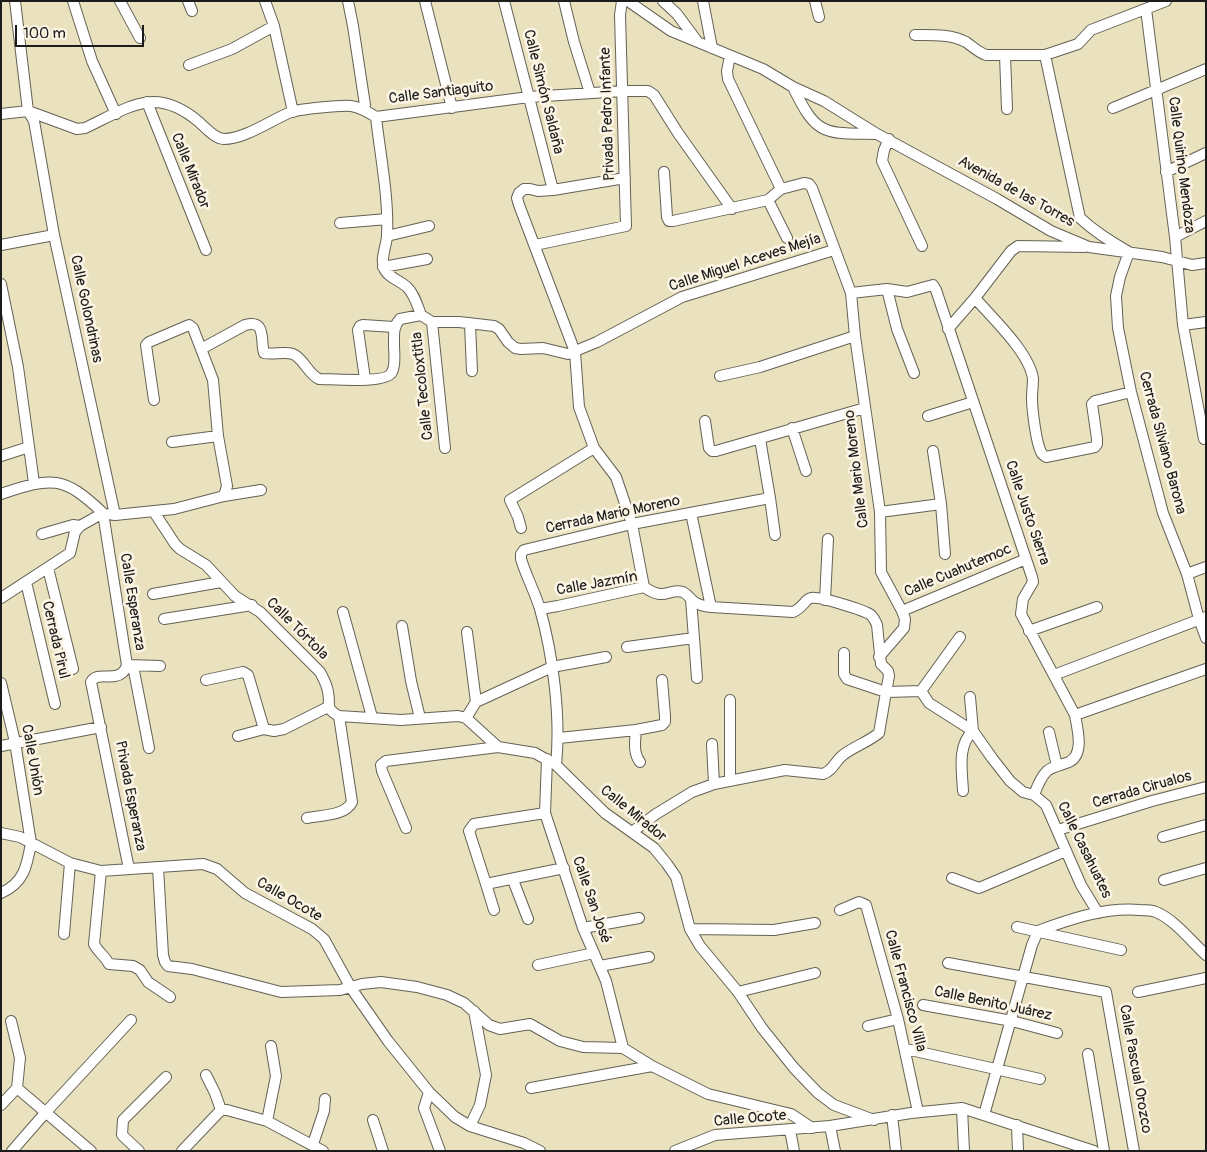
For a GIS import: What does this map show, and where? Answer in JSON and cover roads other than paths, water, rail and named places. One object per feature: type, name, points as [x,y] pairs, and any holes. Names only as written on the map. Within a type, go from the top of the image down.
[{"type":"street","name":"Calle Golondrinas","points":[[15,1],[28,111],[34,121],[54,235],[115,515]]},
{"type":"street","points":[[73,1],[92,61],[116,114]]},
{"type":"street","points":[[120,1],[140,38]]},
{"type":"street","points":[[265,1],[274,26],[293,112]]},
{"type":"street","points":[[348,1],[365,105],[364,110]]},
{"type":"street","points":[[425,1],[452,108]]},
{"type":"street","name":"Calle Simón Saldaña","points":[[504,1],[553,190]]},
{"type":"street","points":[[564,1],[574,42],[590,93]]},
{"type":"street","name":"Privada Pedro Infante","points":[[535,245],[626,226],[624,91],[620,15],[622,1]]},
{"type":"street","name":"Avenida de las Torres","points":[[628,1],[671,31],[763,69],[793,87],[824,101],[877,134],[997,199],[1051,231],[1089,247],[1162,256],[1192,265],[1206,263]]},
{"type":"street","name":"Avenida de las Torres","points":[[663,1],[677,14],[697,41]]},
{"type":"street","points":[[703,1],[712,48]]},
{"type":"street","points":[[815,1],[819,17]]},
{"type":"street","points":[[916,35],[949,36],[966,42],[980,53],[986,55],[1044,55],[1078,44],[1091,30],[1166,1]]},
{"type":"street","name":"Calle Quirino Mendoza","points":[[1146,9],[1175,237],[1183,325],[1204,439]]},
{"type":"street","points":[[189,65],[232,49],[274,26]]},
{"type":"street","points":[[1005,55],[1007,109]]},
{"type":"street","points":[[1044,55],[1080,218],[1091,229],[1108,241],[1129,252]]},
{"type":"street","points":[[664,172],[666,212],[669,221],[677,221],[768,200],[781,189],[728,79],[727,71],[730,56]]},
{"type":"street","points":[[1113,108],[1206,69]]},
{"type":"street","name":"Avenida de las Torres","points":[[793,87],[806,111],[820,128],[841,133],[877,134]]},
{"type":"street","name":"Calle Santiaguito","points":[[1,114],[28,111],[77,128],[85,128],[129,107],[160,101],[172,104],[194,117],[222,139],[238,136],[293,112],[352,106],[376,117],[529,97],[648,91],[654,95],[678,133],[732,209]]},
{"type":"street","name":"Calle Mirador","points":[[147,102],[206,250]]},
{"type":"street","points":[[376,117],[387,218],[383,267],[387,273],[406,286],[413,294],[420,315],[432,322]]},
{"type":"street","points":[[889,139],[882,161],[922,246]]},
{"type":"street","points":[[1166,172],[1206,153]]},
{"type":"street","points":[[625,178],[553,190],[524,190],[519,193],[517,198],[518,206],[535,245],[575,352],[579,407],[594,448],[616,477],[632,524],[644,588]]},
{"type":"street","name":"Calle Mario Moreno","points":[[781,189],[804,183],[810,184],[851,293],[855,336],[880,512],[881,572],[902,611]]},
{"type":"street","points":[[768,200],[787,238]]},
{"type":"street","points":[[340,223],[387,218]]},
{"type":"street","points":[[1175,237],[1206,221]]},
{"type":"street","points":[[387,236],[429,226]]},
{"type":"street","points":[[1,245],[54,235]]},
{"type":"street","points":[[948,329],[975,298],[1011,251],[1018,246],[1089,247]]},
{"type":"street","name":"Calle Miguel Aceves Mejía","points":[[432,322],[459,322],[494,326],[499,328],[508,342],[516,348],[543,348],[568,354],[597,342],[682,297],[834,250]]},
{"type":"street","name":"Cerrada Silviano Barona","points":[[1129,252],[1120,276],[1116,296],[1118,328],[1131,392],[1164,514],[1202,618],[1206,638]]},
{"type":"street","points":[[383,267],[428,259]]},
{"type":"street","points":[[1,284],[7,339],[18,367],[34,483]]},
{"type":"street","points":[[851,293],[887,289],[907,292],[933,285],[948,329]]},
{"type":"street","points":[[887,289],[897,329],[914,373]]},
{"type":"street","points":[[975,298],[1022,353],[1029,366],[1033,380],[1032,399],[1040,452],[1046,457],[1095,447],[1097,439],[1092,404],[1095,401],[1131,392]]},
{"type":"street","points":[[201,349],[251,323],[258,326],[263,334],[264,353],[295,355],[314,377],[319,379],[386,378],[392,372],[394,363],[394,327],[400,319],[420,315]]},
{"type":"street","name":"Calle Tecoloxtitla","points":[[432,322],[445,448]]},
{"type":"street","points":[[1183,325],[1206,322]]},
{"type":"street","points":[[470,324],[472,370]]},
{"type":"street","points":[[154,400],[146,345],[189,325],[193,328],[213,380],[218,436],[227,486],[224,496]]},
{"type":"street","points":[[365,379],[358,330],[360,326],[394,327]]},
{"type":"street","name":"Calle Justo Sierra","points":[[948,329],[1033,582],[1023,599],[1021,605],[1022,614],[1029,631],[1075,715],[1078,729],[1078,749],[1071,761],[1048,771],[1040,780],[1034,795]]},
{"type":"street","points":[[720,376],[760,367],[855,336]]},
{"type":"street","points":[[928,416],[973,402]]},
{"type":"street","points":[[705,421],[709,448],[712,451],[865,408]]},
{"type":"street","points":[[792,428],[806,471]]},
{"type":"street","points":[[172,442],[218,436]]},
{"type":"street","points":[[760,439],[775,535]]},
{"type":"street","points":[[1,456],[29,447]]},
{"type":"street","points":[[521,528],[518,516],[510,500],[594,448]]},
{"type":"street","points":[[933,451],[941,504],[945,554]]},
{"type":"street","points":[[1,494],[34,483],[54,482],[69,486],[85,496],[103,513],[115,515],[154,512],[183,507],[224,496],[261,490]]},
{"type":"street","name":"Cerrada Mario Moreno","points":[[540,609],[523,564],[521,554],[524,550],[632,524],[770,498]]},
{"type":"street","points":[[880,512],[941,504]]},
{"type":"street","name":"Calle Tórtola","points":[[154,512],[180,550],[206,565],[235,596],[252,605],[320,672],[328,693],[328,707]]},
{"type":"street","points":[[1,598],[70,553],[75,532],[80,526],[103,513]]},
{"type":"street","name":"Calle Esperanza","points":[[101,727],[90,682],[96,677],[122,674],[130,665],[103,513]]},
{"type":"street","points":[[691,513],[711,607]]},
{"type":"street","points":[[42,534],[73,525],[80,526]]},
{"type":"street","points":[[632,832],[656,814],[692,792],[714,784],[785,770],[823,774],[828,772],[843,755],[879,733],[889,676],[888,671],[881,664],[875,619],[866,612],[825,600],[828,538]]},
{"type":"street","name":"Calle Cuahutemoc","points":[[902,611],[1026,559]]},
{"type":"street","points":[[1187,574],[1206,567]]},
{"type":"street","points":[[48,568],[73,669]]},
{"type":"street","name":"Cerrada Pirul","points":[[26,582],[55,704]]},
{"type":"street","points":[[153,594],[221,582]]},
{"type":"street","name":"Calle Jazmín","points":[[540,609],[644,588],[654,594],[661,595],[680,592],[686,594],[700,606],[711,607],[793,612],[803,607],[810,598],[825,600]]},
{"type":"street","points":[[691,599],[698,678]]},
{"type":"street","points":[[164,619],[252,605]]},
{"type":"street","points":[[1029,631],[1097,607]]},
{"type":"street","points":[[540,609],[552,667],[559,738],[556,765]]},
{"type":"street","points":[[880,656],[904,628],[905,619],[902,611]]},
{"type":"street","points":[[343,612],[372,717]]},
{"type":"street","points":[[1054,675],[1202,618]]},
{"type":"street","points":[[402,626],[411,681],[420,718]]},
{"type":"street","points":[[467,632],[476,702]]},
{"type":"street","points":[[844,653],[844,674],[847,679],[886,692],[921,691],[960,637]]},
{"type":"street","points":[[627,647],[694,638]]},
{"type":"street","points":[[466,718],[476,702],[552,667],[606,657]]},
{"type":"street","points":[[149,748],[130,665],[160,666]]},
{"type":"street","points":[[1075,715],[1206,669]]},
{"type":"street","points":[[206,680],[243,672],[248,675],[264,729]]},
{"type":"street","points":[[559,738],[636,730],[662,725],[665,722],[662,680]]},
{"type":"street","name":"Calle Unión","points":[[1,683],[16,742],[31,843]]},
{"type":"street","name":"Calle Casahuates","points":[[921,691],[929,703],[973,731],[1010,781],[1024,792],[1034,795],[1046,805],[1081,885],[1098,913]]},
{"type":"street","points":[[963,791],[961,757],[968,736],[973,731],[970,697]]},
{"type":"street","points":[[730,700],[730,780]]},
{"type":"street","points":[[238,736],[264,729],[274,731],[284,729],[328,707],[339,716],[401,720],[458,716],[466,718],[498,747]]},
{"type":"street","points":[[308,818],[341,812],[349,808],[352,802],[339,716]]},
{"type":"street","points":[[1,746],[101,727]]},
{"type":"street","name":"Privada Esperanza","points":[[101,727],[129,870]]},
{"type":"street","points":[[636,730],[636,757],[640,762]]},
{"type":"street","points":[[1049,732],[1057,766]]},
{"type":"street","points":[[712,744],[714,784]]},
{"type":"street","name":"Calle Mirador","points":[[406,828],[382,771],[381,765],[386,761],[498,747],[526,751],[547,759],[556,765],[605,813],[654,848],[676,877],[690,929],[700,946],[738,992],[762,1028],[794,1068],[818,1093],[834,1106],[874,1120]]},
{"type":"street","name":"Calle San José","points":[[547,759],[545,813],[583,928],[606,981],[623,1048]]},
{"type":"street","name":"Cerrada Cirualos","points":[[1058,830],[1152,801],[1206,787]]},
{"type":"street","points":[[494,910],[469,831],[470,827],[474,824],[545,813]]},
{"type":"street","points":[[1163,837],[1206,825]]},
{"type":"street","name":"Calle Ocote","points":[[1,834],[20,837],[70,862],[101,871],[203,864],[217,869],[246,893],[312,929],[324,939],[351,988],[388,1041],[429,1092],[455,1117],[470,1126],[524,1143],[540,1151]]},
{"type":"street","points":[[1,893],[12,888],[21,880],[31,843]]},
{"type":"street","points":[[952,878],[979,888],[1066,851]]},
{"type":"street","points":[[64,934],[70,862]]},
{"type":"street","points":[[158,867],[163,956],[164,962],[168,966],[192,969],[281,992],[312,992],[351,988],[376,982],[416,987],[447,995],[464,1003],[489,1024],[500,1029],[530,1024],[560,1041],[583,1047],[623,1048],[652,1066],[708,1094],[791,1114],[812,1128]]},
{"type":"street","points":[[486,884],[513,880],[564,868]]},
{"type":"street","points":[[1164,880],[1206,868]]},
{"type":"street","points":[[101,871],[94,944],[105,956],[109,964],[133,966],[140,970],[148,982],[170,997]]},
{"type":"street","points":[[513,880],[528,919]]},
{"type":"street","name":"Calle Francisco Villa","points":[[840,910],[859,902],[866,905],[906,1049],[918,1112]]},
{"type":"street","points":[[984,1115],[1032,945],[1038,931],[1071,919],[1098,913],[1134,909],[1154,911],[1169,919],[1206,955]]},
{"type":"street","points":[[583,928],[639,918]]},
{"type":"street","points":[[690,929],[774,930],[815,923]]},
{"type":"street","points":[[1017,927],[1121,950]]},
{"type":"street","points":[[538,965],[594,953]]},
{"type":"street","points":[[600,966],[649,957]]},
{"type":"street","points":[[948,963],[1024,978]]},
{"type":"street","points":[[738,992],[815,973]]},
{"type":"street","name":"Calle Pascual Orozco","points":[[1024,978],[1106,992],[1134,1151]]},
{"type":"street","points":[[1138,992],[1206,978]]},
{"type":"street","name":"Calle Benito Juárez","points":[[923,1005],[1012,1021],[1057,1033]]},
{"type":"street","points":[[470,1126],[480,1104],[486,1075],[474,1011]]},
{"type":"street","points":[[868,1026],[898,1019]]},
{"type":"street","points":[[12,1151],[131,1020]]},
{"type":"street","points":[[1,1105],[17,1088],[20,1058],[11,1022]]},
{"type":"street","points":[[267,1121],[276,1076],[271,1046]]},
{"type":"street","points":[[906,1049],[1040,1079]]},
{"type":"street","points":[[1088,1054],[1104,1151]]},
{"type":"street","points":[[531,1088],[652,1066]]},
{"type":"street","points":[[206,1075],[221,1110]]},
{"type":"street","points":[[139,1151],[122,1136],[123,1120],[166,1077]]},
{"type":"street","points":[[17,1088],[91,1151]]},
{"type":"street","points":[[429,1092],[424,1108],[440,1151]]},
{"type":"street","points":[[313,1144],[324,1111],[325,1099]]},
{"type":"street","points":[[964,1151],[962,1108],[1094,1151]]},
{"type":"street","name":"Calle Ocote","points":[[675,1151],[715,1135],[812,1128],[874,1120],[892,1115],[962,1108]]},
{"type":"street","points":[[182,1151],[221,1110],[267,1121],[323,1151]]},
{"type":"street","points":[[892,1115],[896,1151]]},
{"type":"street","points":[[373,1120],[383,1151]]},
{"type":"street","points":[[1017,1125],[1018,1151]]},
{"type":"street","points":[[830,1126],[834,1151]]},
{"type":"street","points":[[790,1130],[794,1151]]}]
